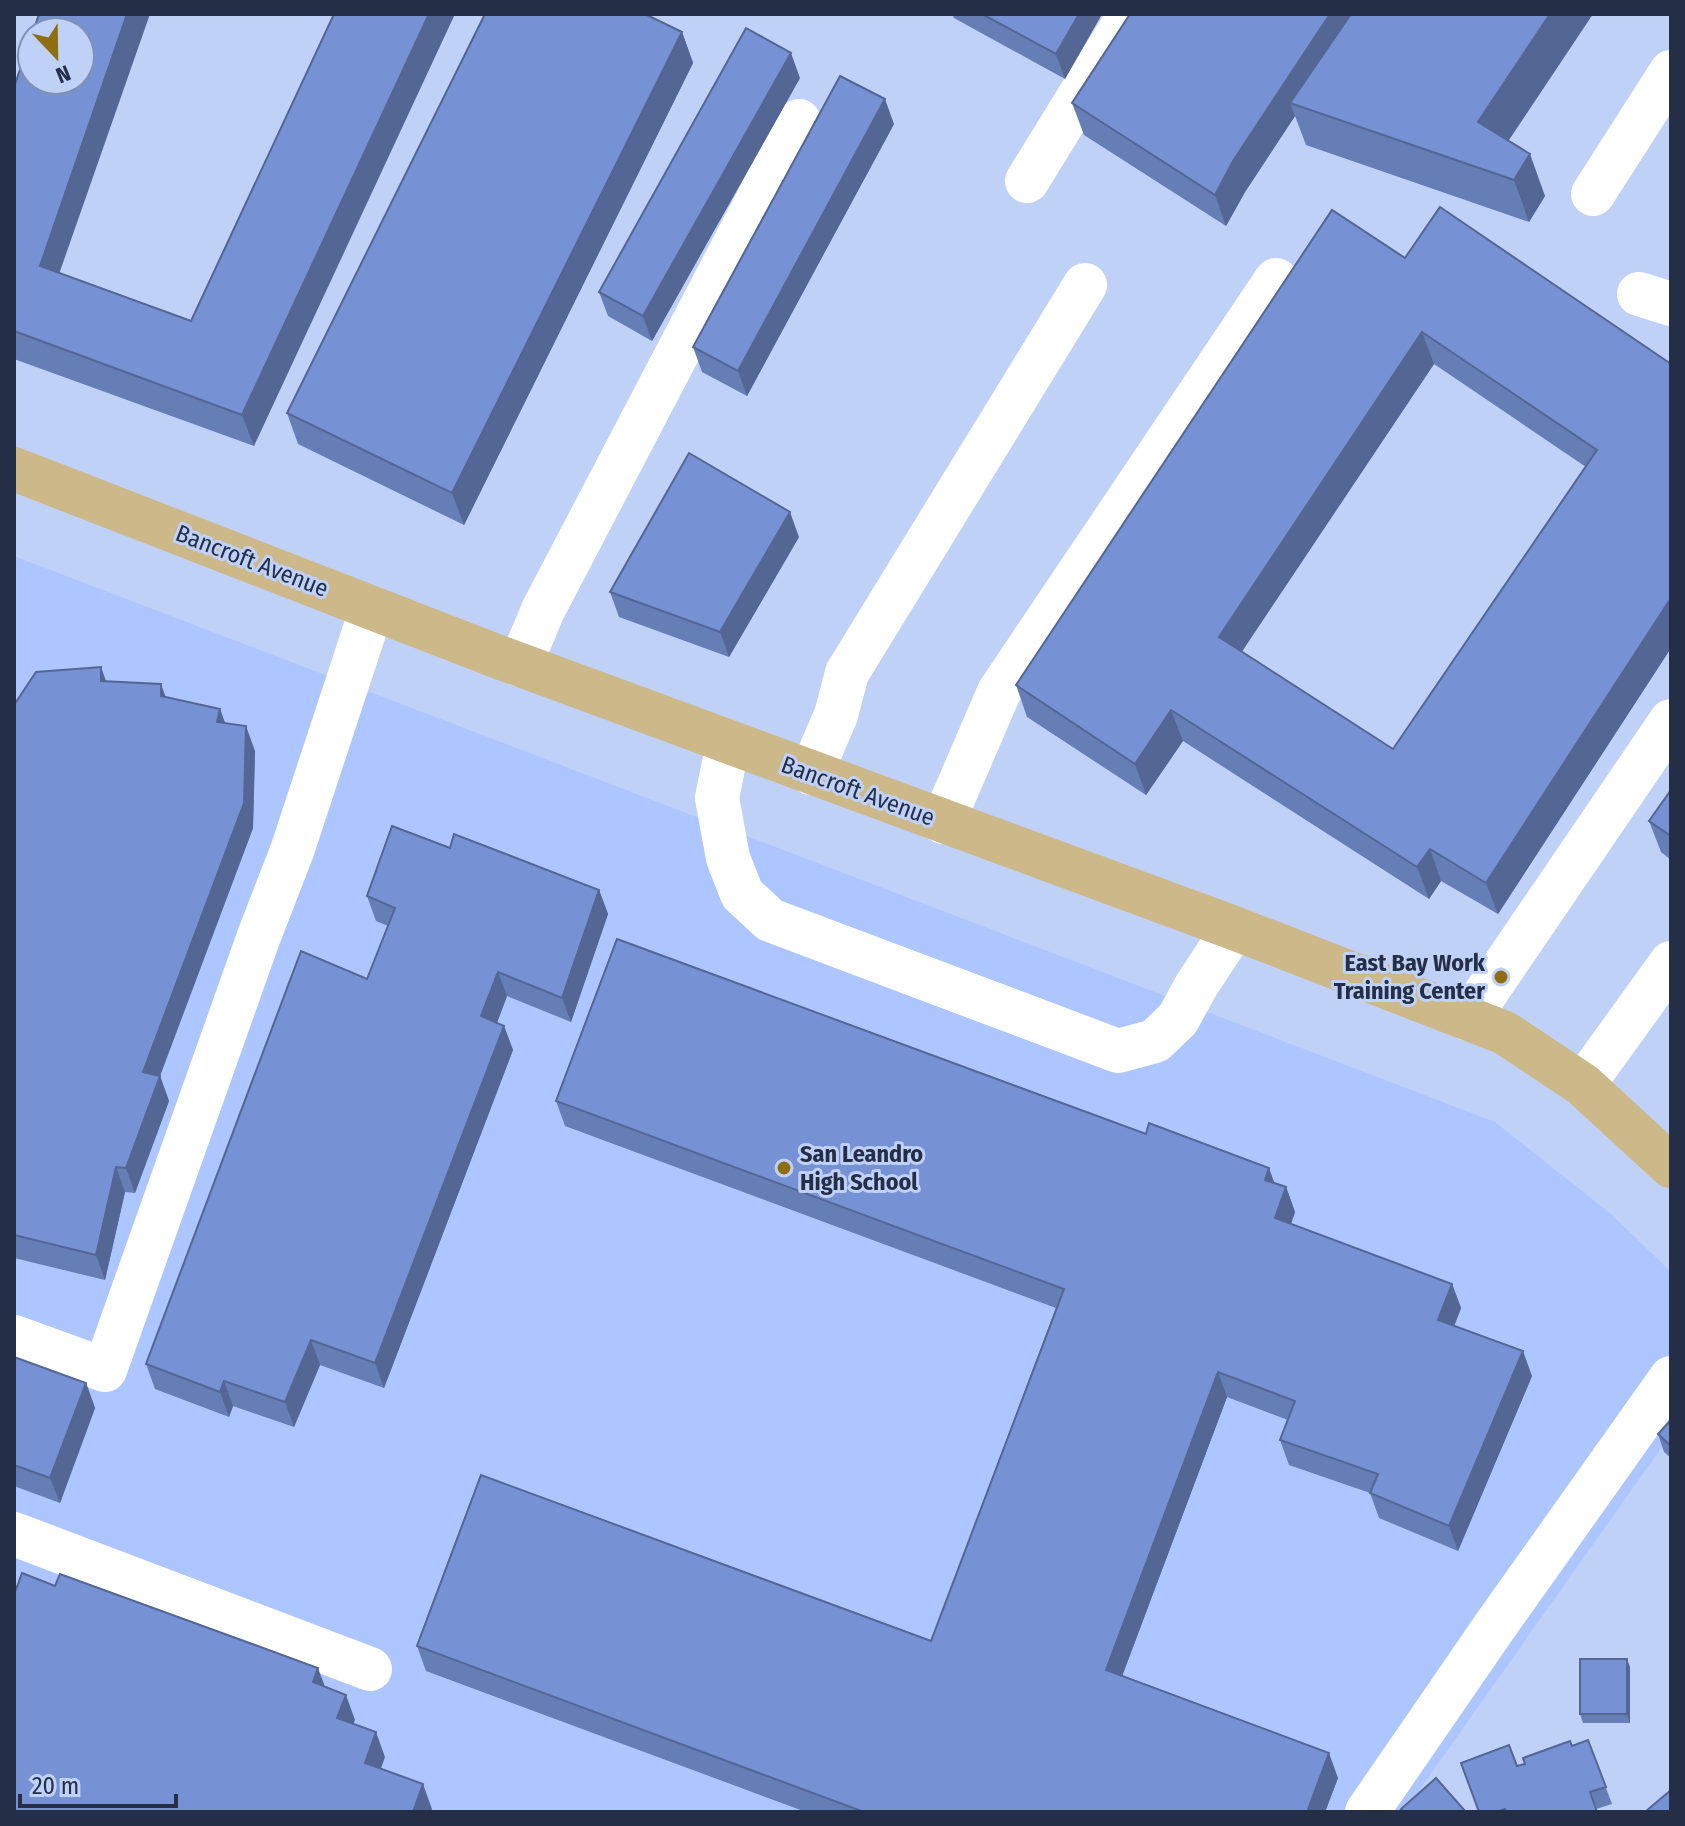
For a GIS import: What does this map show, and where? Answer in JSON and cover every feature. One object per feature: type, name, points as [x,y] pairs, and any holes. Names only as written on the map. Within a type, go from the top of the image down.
[{"type":"main road","name":"Bancroft Avenue","points":[[15,471],[520,665],[1234,928],[1505,1033],[1583,1085],[1671,1166]]},
{"type":"lane","points":[[1027,181],[1130,14]]},
{"type":"lane","points":[[1593,194],[1671,72]]},
{"type":"lane","points":[[520,665],[543,610],[799,121]]},
{"type":"lane","points":[[943,822],[999,692],[1276,280]]},
{"type":"lane","points":[[811,773],[836,715],[847,673],[1085,285]]},
{"type":"lane","points":[[14,1337],[105,1370],[292,851],[372,608]]},
{"type":"lane","points":[[1468,1019],[1671,721]]},
{"type":"lane","points":[[728,743],[717,798],[728,858],[742,894],[770,920],[1118,1051],[1155,1041],[1178,1019],[1234,928]]},
{"type":"lane","points":[[1583,1085],[1671,963]]},
{"type":"lane","points":[[1367,1812],[1671,1378]]},
{"type":"lane","points":[[14,1534],[370,1669]]},
{"type":"shaded area","name":"San Leandro High School","points":[[14,556],[1495,1122],[1611,1214],[1671,1272],[1671,1434],[1404,1812],[14,1812]]},
{"type":"building","points":[[127,14],[40,266],[191,321],[334,14],[429,14],[242,415],[14,331],[16,81],[16,96],[96,96],[96,16],[38,16]]},
{"type":"building","points":[[485,14],[645,14],[682,32],[452,493],[287,413]]},
{"type":"building","points":[[982,14],[1079,14],[1056,54]]},
{"type":"building","points":[[1130,14],[1330,14],[1233,161],[1215,195],[1072,103]]},
{"type":"building","points":[[1351,14],[1550,14],[1478,122],[1530,154],[1514,180],[1290,103]]},
{"type":"building","points":[[746,28],[791,53],[643,316],[599,292]]},
{"type":"building","points":[[840,76],[885,99],[738,371],[693,347]]},
{"type":"building","points":[[1440,207],[1671,364],[1671,598],[1486,883],[1430,849],[1417,867],[1171,710],[1135,764],[1016,685],[1332,210],[1405,258]],"holes":[[[1422,332],[1597,450],[1393,749],[1219,637]]]},
{"type":"building","points":[[689,453],[790,512],[720,632],[610,592]]},
{"type":"building","points":[[101,667],[101,681],[161,684],[161,696],[220,709],[217,722],[246,726],[244,803],[143,1072],[160,1076],[126,1168],[116,1167],[96,1255],[14,1235],[14,705],[36,672]]},
{"type":"building","points":[[1671,790],[1671,836],[1649,821]]},
{"type":"building","points":[[392,826],[450,848],[454,834],[599,890],[562,998],[498,972],[481,1016],[504,1026],[375,1363],[311,1340],[285,1402],[224,1381],[220,1392],[146,1364],[301,951],[367,979],[395,908],[367,896]]},
{"type":"building","points":[[617,939],[1146,1134],[1149,1123],[1269,1168],[1265,1180],[1286,1187],[1275,1218],[1452,1284],[1438,1320],[1523,1351],[1449,1526],[1370,1493],[1378,1474],[1280,1440],[1295,1401],[1218,1372],[1106,1670],[1329,1753],[1307,1812],[864,1812],[417,1646],[481,1475],[931,1641],[1064,1289],[556,1101]]},
{"type":"building","points":[[14,1357],[86,1383],[50,1478],[14,1465]]},
{"type":"building","points":[[1671,1420],[1671,1446],[1658,1434]]},
{"type":"building","points":[[22,1573],[55,1586],[60,1574],[318,1668],[313,1682],[346,1695],[337,1718],[376,1732],[365,1763],[423,1784],[413,1812],[14,1812],[14,1595]]},
{"type":"building","points":[[1580,1659],[1627,1659],[1627,1714],[1580,1714]]},
{"type":"building","points":[[1588,1740],[1606,1787],[1590,1792],[1597,1812],[1506,1812],[1505,1809],[1479,1812],[1461,1763],[1509,1745],[1517,1766],[1525,1764],[1523,1758],[1570,1741],[1572,1746]]},
{"type":"building","points":[[1436,1778],[1466,1812],[1404,1812],[1401,1809]]},
{"type":"building","points":[[1671,1790],[1671,1812],[1645,1812]]},
{"type":"place","name":"East Bay Work Training Center","points":[[1501,977]]},
{"type":"place","name":"San Leandro High School","points":[[784,1168]]}]
